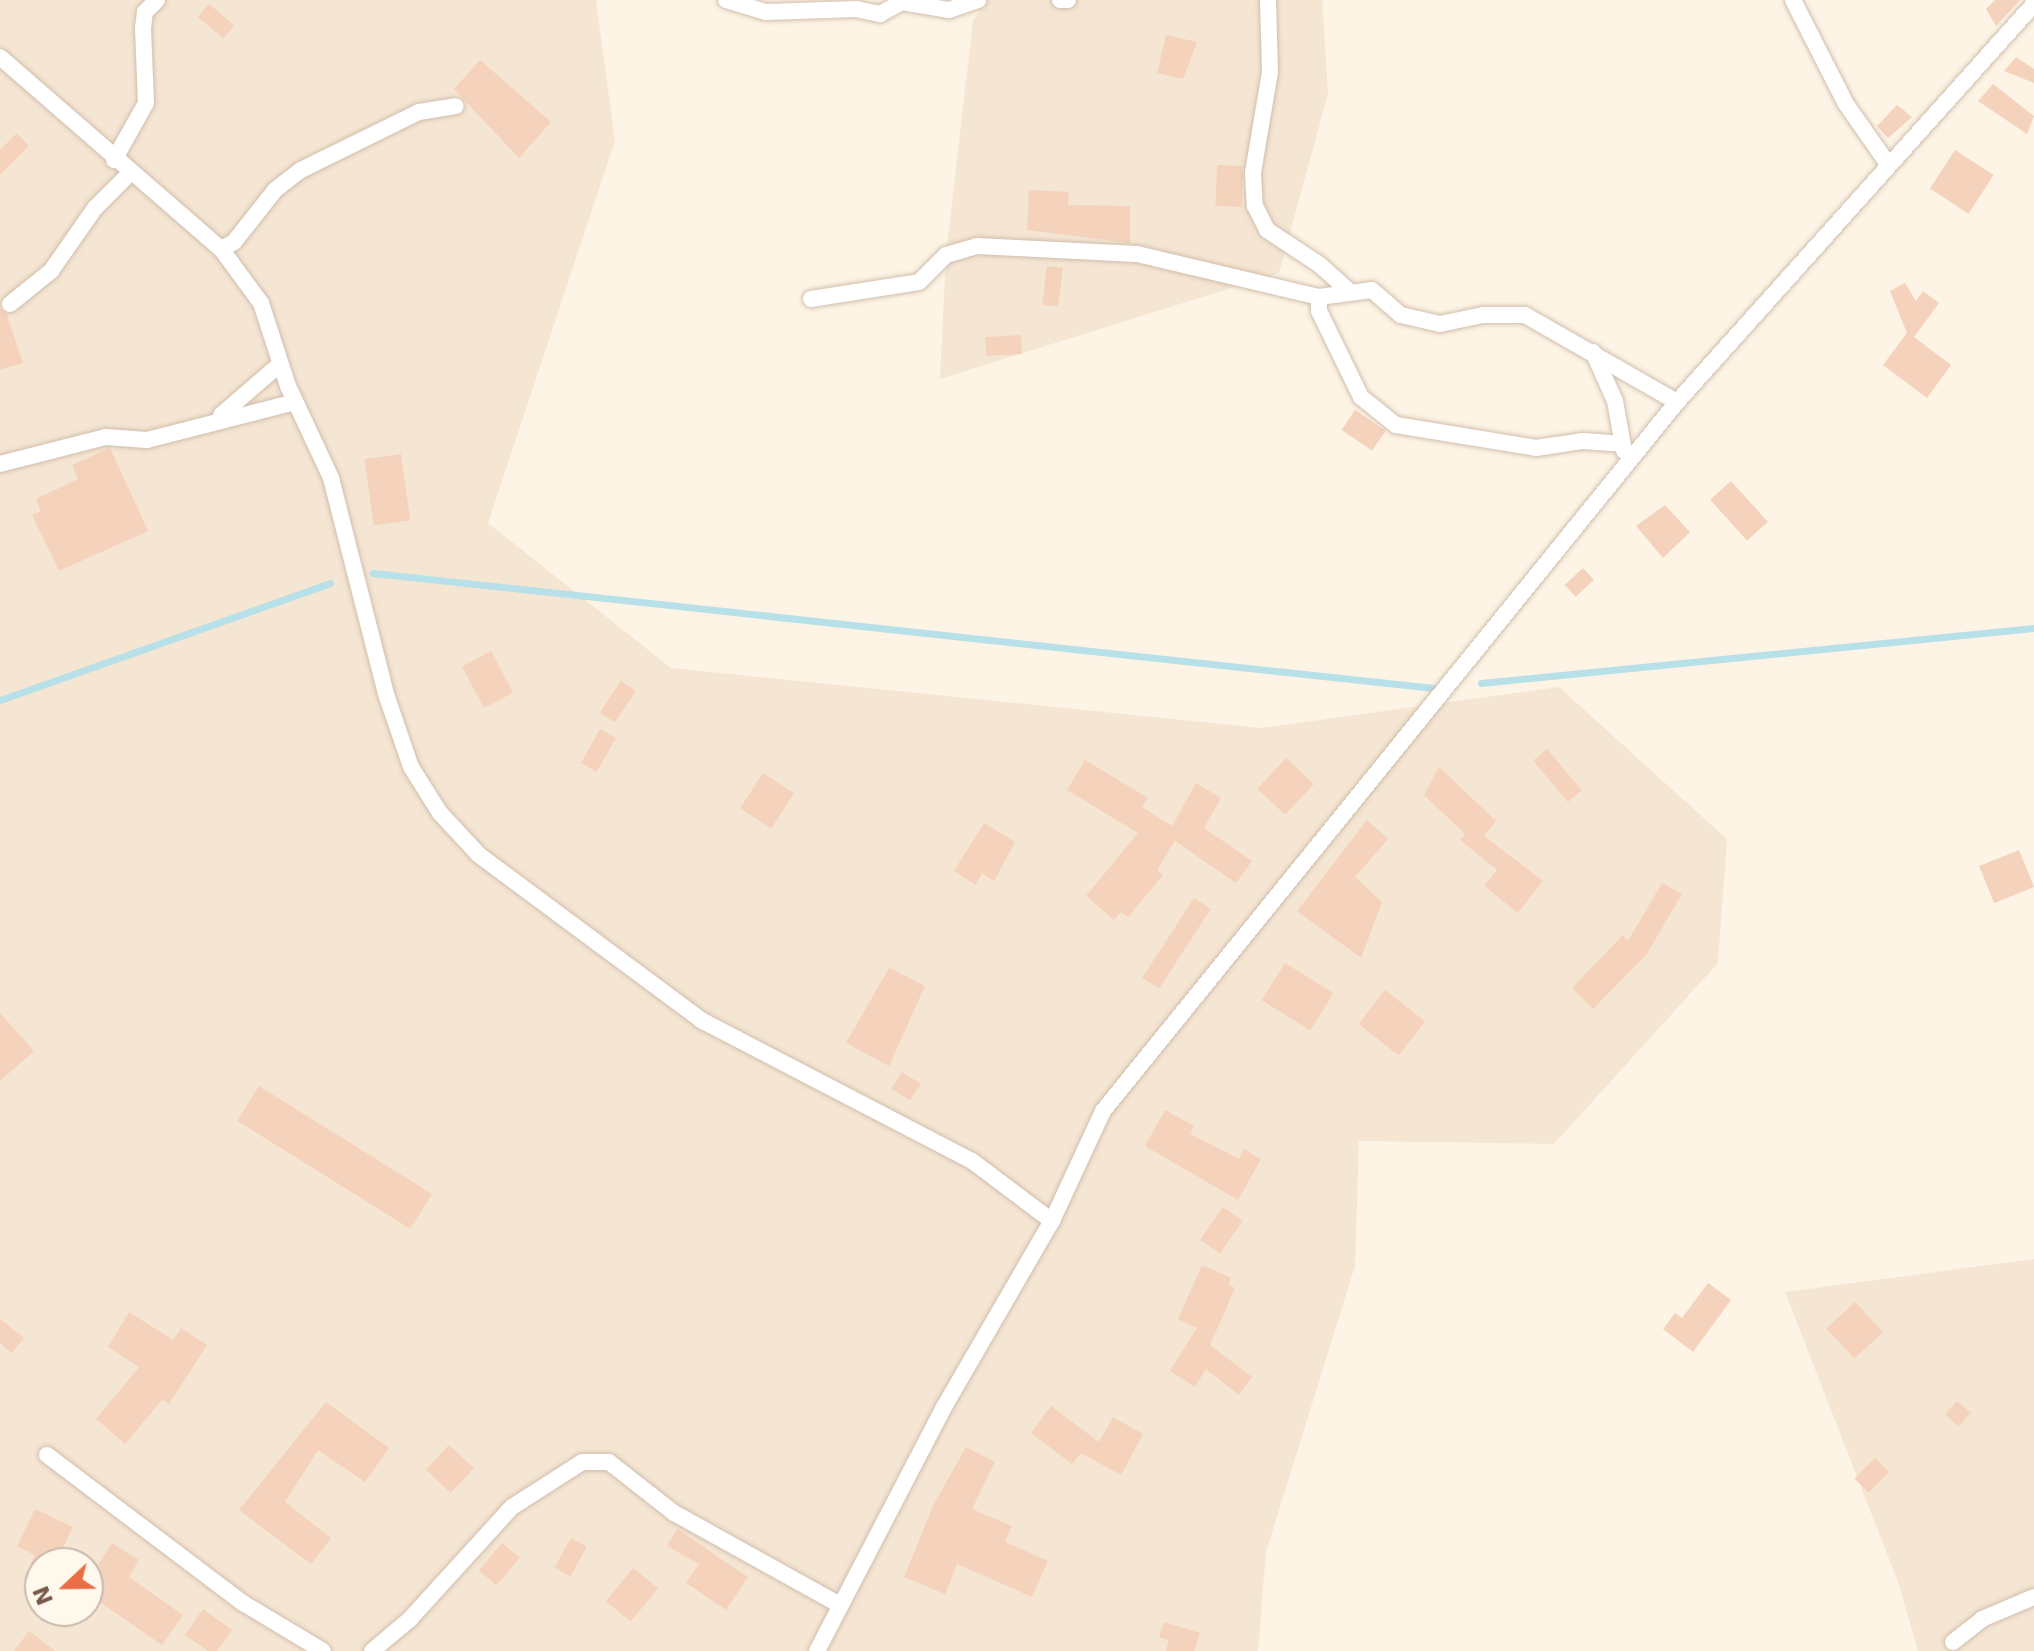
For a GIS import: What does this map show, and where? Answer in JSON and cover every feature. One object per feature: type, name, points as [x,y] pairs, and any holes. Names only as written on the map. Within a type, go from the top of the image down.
[{"type":"street","points":[[114,160],[146,103],[143,28],[145,12],[157,0]]},
{"type":"street","points":[[726,0],[766,12],[856,9],[880,14],[902,2],[949,10],[978,0]]},
{"type":"street","points":[[1060,0],[1068,0]]},
{"type":"street","points":[[1268,0],[1270,72],[1253,173],[1255,206],[1267,230],[1320,265],[1350,292]]},
{"type":"street","points":[[1793,0],[1846,104],[1888,164]]},
{"type":"street","points":[[817,1651],[944,1407],[1052,1221],[1103,1111],[1677,402],[2034,4]]},
{"type":"street","points":[[0,57],[114,160],[221,249],[261,303],[295,402],[331,478],[406,753],[440,813],[479,855],[701,1020],[972,1161],[1052,1221]]},
{"type":"street","points":[[221,249],[234,242],[275,190],[301,170],[419,112],[456,106]]},
{"type":"street","points":[[10,304],[51,271],[95,208],[130,173]]},
{"type":"street","points":[[811,299],[919,282],[946,255],[977,246],[1137,254],[1319,297],[1372,290],[1401,315],[1440,324],[1483,315],[1525,315],[1593,350],[1677,402]]},
{"type":"street","points":[[1319,297],[1319,311],[1361,397],[1396,425],[1536,448],[1583,441],[1622,444]]},
{"type":"street","points":[[1593,350],[1615,401],[1626,465]]},
{"type":"street","points":[[212,421],[280,364]]},
{"type":"street","points":[[0,464],[106,437],[147,440],[295,402]]},
{"type":"street","points":[[47,1455],[243,1603],[323,1651]]},
{"type":"street","points":[[372,1651],[410,1619],[512,1507],[582,1462],[609,1462],[674,1513],[840,1605]]},
{"type":"street","points":[[1953,1642],[1982,1619],[2034,1597]]},
{"type":"shaded area","points":[[0,0],[596,0],[615,141],[488,523],[671,668],[1261,728],[1559,687],[1727,839],[1718,963],[1554,1144],[1359,1141],[1355,1266],[1266,1552],[1258,1651],[0,1651]]},
{"type":"shaded area","points":[[986,0],[1322,0],[1328,94],[1279,273],[940,379],[946,255],[973,21]]},
{"type":"shaded area","points":[[2034,1259],[2034,1651],[1918,1651],[1898,1582],[1785,1292]]},
{"type":"building","points":[[1995,0],[2020,0],[1996,26],[1986,9]]},
{"type":"building","points":[[209,4],[234,25],[223,38],[198,17]]},
{"type":"building","points":[[1166,35],[1197,42],[1183,79],[1157,73]]},
{"type":"building","points":[[2016,57],[2034,69],[2034,83],[2004,71]]},
{"type":"building","points":[[480,60],[551,122],[519,158],[454,89]]},
{"type":"building","points":[[1993,84],[2034,116],[2027,134],[1978,101]]},
{"type":"building","points":[[1897,105],[1912,117],[1888,138],[1877,126]]},
{"type":"building","points":[[17,133],[29,146],[0,175],[0,150]]},
{"type":"building","points":[[1955,150],[1994,175],[1969,214],[1930,189]]},
{"type":"building","points":[[1217,165],[1243,166],[1242,207],[1216,206]]},
{"type":"building","points":[[1029,190],[1069,192],[1068,205],[1130,206],[1130,243],[1027,230]]},
{"type":"building","points":[[1047,266],[1063,268],[1058,307],[1042,305]]},
{"type":"building","points":[[1905,283],[1916,301],[1923,291],[1939,303],[1914,337],[1951,365],[1927,398],[1883,365],[1907,333],[1890,291]]},
{"type":"building","points":[[0,308],[7,315],[23,363],[0,370]]},
{"type":"building","points":[[1021,335],[1022,354],[986,356],[985,337]]},
{"type":"building","points":[[1355,410],[1386,431],[1372,451],[1342,430]]},
{"type":"building","points":[[110,448],[148,531],[59,571],[32,515],[41,511],[36,499],[78,479],[72,465]]},
{"type":"building","points":[[401,454],[410,520],[374,525],[364,459]]},
{"type":"building","points":[[1731,481],[1768,522],[1747,541],[1710,500]]},
{"type":"building","points":[[1665,505],[1690,532],[1663,558],[1636,526]]},
{"type":"building","points":[[1583,568],[1594,580],[1576,597],[1565,585]]},
{"type":"building","points":[[491,651],[513,692],[484,708],[462,666]]},
{"type":"building","points":[[621,681],[636,691],[615,723],[600,713]]},
{"type":"building","points":[[600,729],[616,738],[597,772],[581,763]]},
{"type":"building","points":[[1547,749],[1582,790],[1568,802],[1533,761]]},
{"type":"building","points":[[1286,758],[1314,784],[1285,815],[1257,789]]},
{"type":"building","points":[[1085,760],[1148,798],[1142,807],[1172,826],[1196,783],[1221,798],[1204,828],[1252,861],[1236,883],[1175,841],[1157,870],[1163,875],[1128,917],[1121,912],[1114,920],[1086,896],[1138,833],[1067,790]]},
{"type":"building","points":[[1439,767],[1496,821],[1484,836],[1543,881],[1518,913],[1484,886],[1497,870],[1460,840],[1465,834],[1424,795]]},
{"type":"building","points":[[763,773],[794,793],[771,828],[740,808]]},
{"type":"building","points":[[1367,820],[1388,839],[1355,877],[1382,902],[1361,958],[1297,911]]},
{"type":"building","points":[[984,823],[1015,842],[994,881],[982,873],[976,885],[954,871]]},
{"type":"building","points":[[2019,850],[2034,887],[1994,903],[1979,866]]},
{"type":"building","points":[[1662,883],[1682,894],[1646,955],[1593,1009],[1572,988],[1623,935],[1628,941]]},
{"type":"building","points":[[1194,898],[1211,909],[1159,989],[1142,978]]},
{"type":"building","points":[[1285,963],[1333,993],[1310,1031],[1262,1000]]},
{"type":"building","points":[[889,968],[925,986],[889,1066],[846,1043]]},
{"type":"building","points":[[1385,990],[1425,1021],[1399,1055],[1359,1024]]},
{"type":"building","points":[[0,1013],[34,1051],[0,1081]]},
{"type":"building","points":[[902,1072],[921,1084],[910,1101],[891,1089]]},
{"type":"building","points":[[259,1086],[432,1194],[410,1229],[237,1121]]},
{"type":"building","points":[[1165,1110],[1194,1126],[1190,1134],[1239,1159],[1244,1149],[1261,1159],[1238,1200],[1145,1146]]},
{"type":"building","points":[[1223,1207],[1243,1221],[1220,1254],[1200,1240]]},
{"type":"building","points":[[1202,1265],[1231,1278],[1228,1285],[1235,1288],[1210,1345],[1252,1377],[1239,1395],[1206,1369],[1195,1387],[1170,1371],[1197,1328],[1178,1319]]},
{"type":"building","points":[[1708,1283],[1731,1300],[1693,1352],[1663,1329],[1675,1313],[1682,1318]]},
{"type":"building","points":[[1855,1302],[1883,1332],[1854,1359],[1826,1329]]},
{"type":"building","points":[[129,1312],[173,1340],[181,1328],[207,1345],[169,1404],[162,1400],[125,1444],[96,1419],[139,1367],[108,1347]]},
{"type":"building","points":[[0,1319],[24,1338],[12,1353],[0,1343]]},
{"type":"building","points":[[1957,1401],[1971,1413],[1959,1426],[1945,1415]]},
{"type":"building","points":[[326,1402],[389,1448],[365,1482],[318,1450],[285,1502],[331,1538],[311,1564],[239,1510]]},
{"type":"building","points":[[1051,1406],[1099,1442],[1113,1417],[1143,1434],[1121,1475],[1081,1453],[1072,1464],[1031,1433]]},
{"type":"building","points":[[449,1445],[474,1468],[451,1493],[426,1470]]},
{"type":"building","points":[[966,1447],[995,1462],[972,1509],[1012,1526],[1005,1542],[1048,1561],[1032,1597],[957,1564],[945,1594],[904,1577],[933,1506]]},
{"type":"building","points":[[1875,1458],[1889,1472],[1869,1493],[1854,1479]]},
{"type":"building","points":[[35,1509],[73,1527],[63,1547],[24,1547],[24,1550],[17,1546]]},
{"type":"building","points":[[677,1529],[748,1577],[726,1610],[686,1583],[699,1564],[667,1546]]},
{"type":"building","points":[[571,1538],[587,1547],[570,1576],[555,1568]]},
{"type":"building","points":[[112,1543],[139,1560],[129,1577],[183,1615],[162,1645],[104,1605],[104,1555]]},
{"type":"building","points":[[502,1543],[520,1558],[496,1585],[479,1571]]},
{"type":"building","points":[[633,1568],[658,1588],[631,1622],[606,1601]]},
{"type":"building","points":[[203,1609],[232,1630],[217,1651],[208,1651],[185,1635]]},
{"type":"building","points":[[1164,1622],[1200,1633],[1194,1651],[1166,1651],[1169,1640],[1159,1637]]},
{"type":"building","points":[[29,1631],[55,1651],[14,1651]]},
{"type":"waterway","points":[[373,573],[1434,688]]},
{"type":"waterway","points":[[0,700],[330,583]]},
{"type":"waterway","points":[[1481,683],[2034,628]]}]
